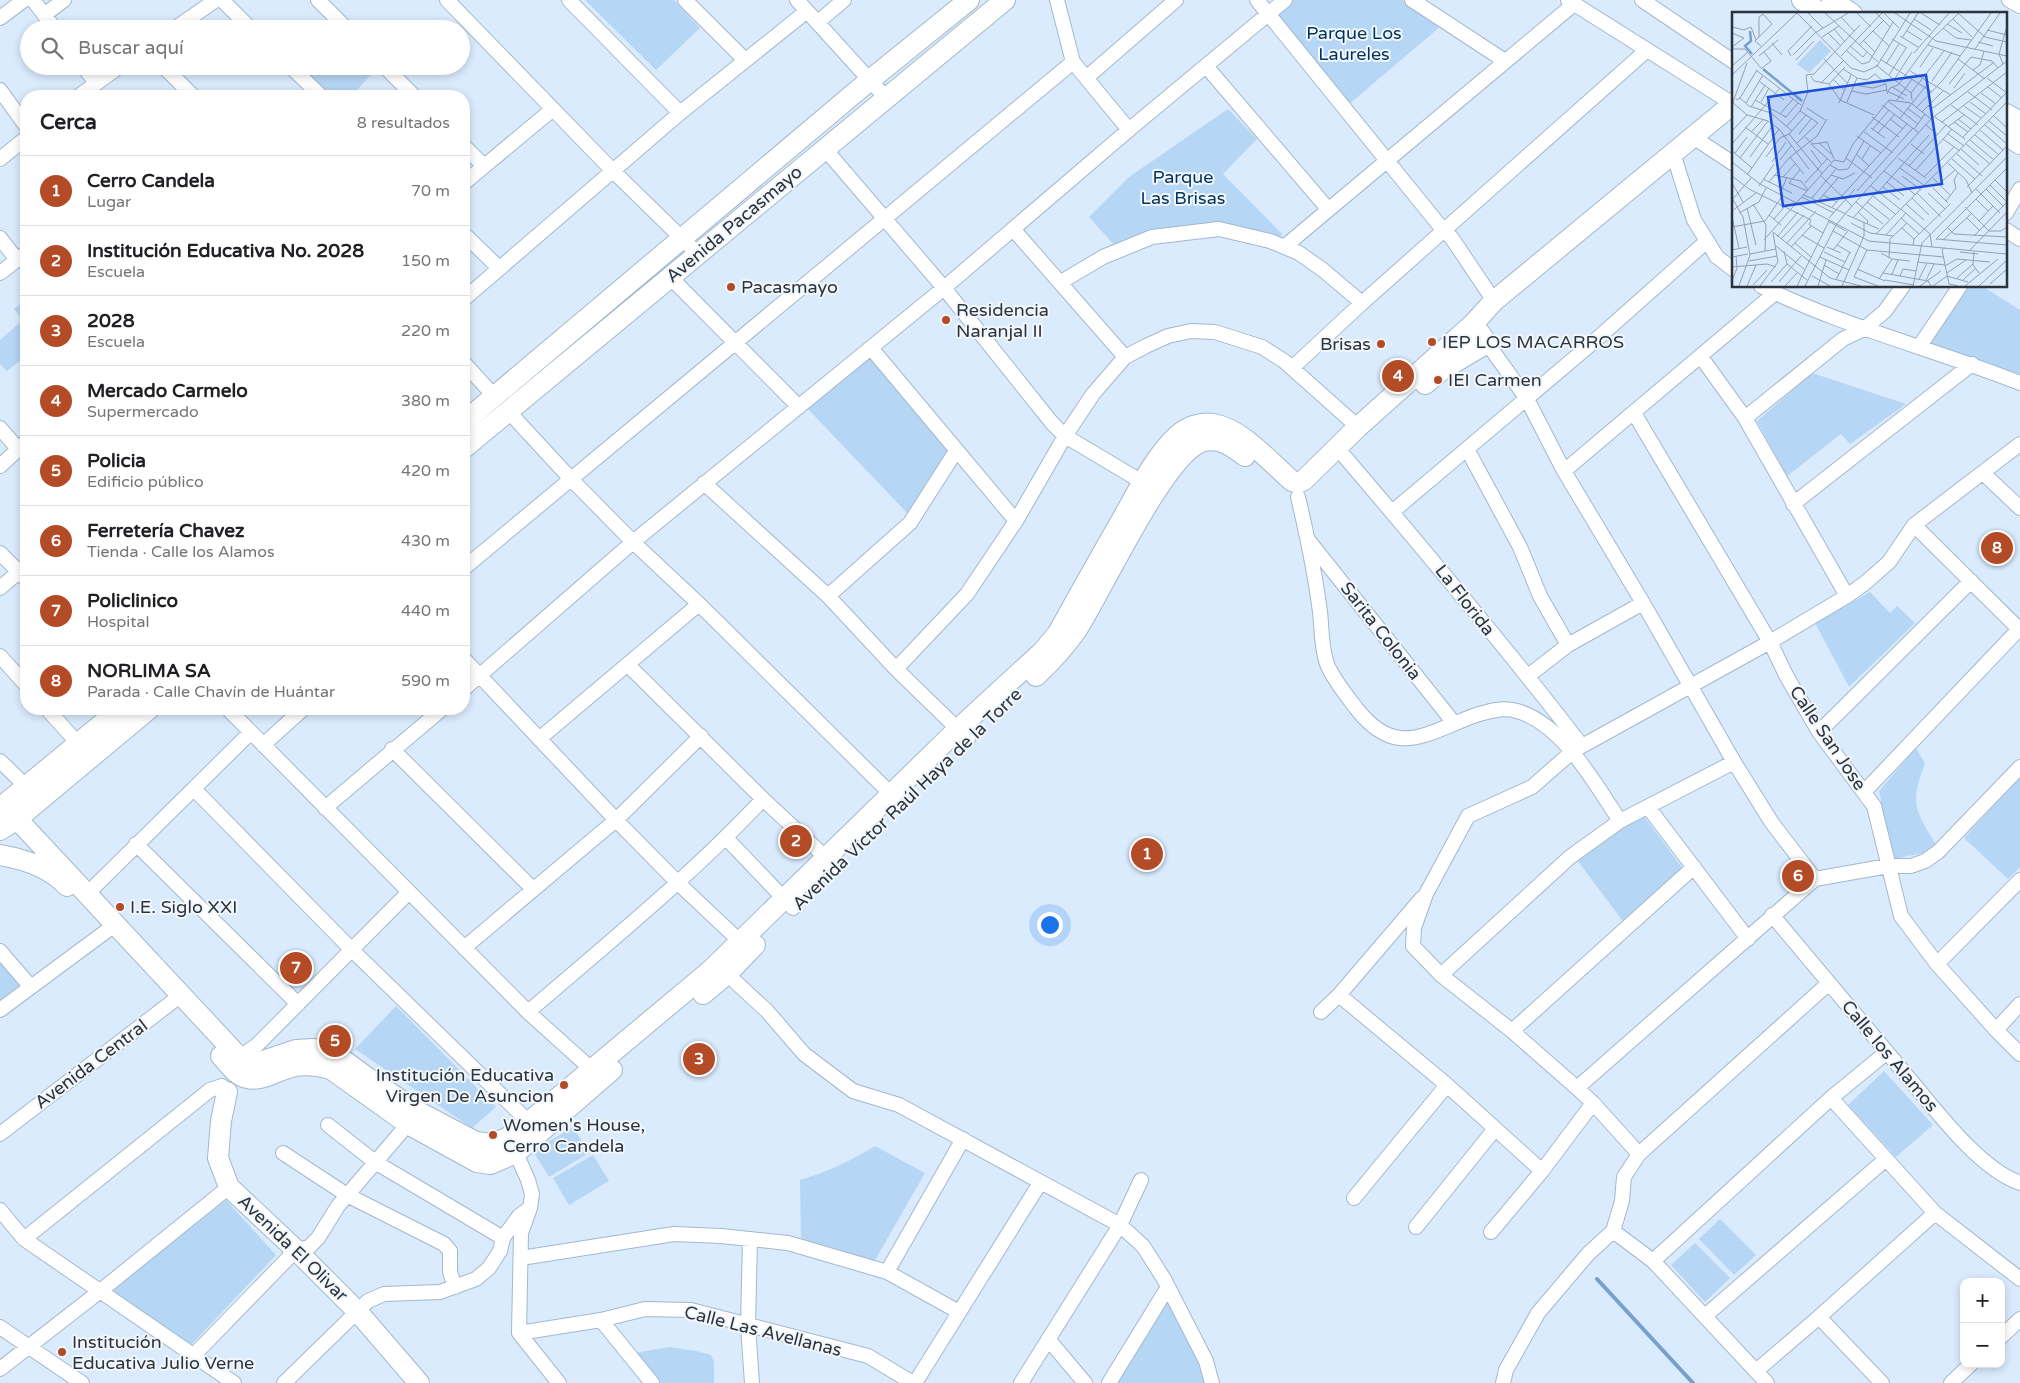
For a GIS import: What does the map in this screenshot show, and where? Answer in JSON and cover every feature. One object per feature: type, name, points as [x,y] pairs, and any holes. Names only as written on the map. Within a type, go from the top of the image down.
[{"type":"street","points":[[0,18],[24,0]]},
{"type":"street","points":[[33,0],[48,20]]},
{"type":"street","points":[[44,15],[64,0]]},
{"type":"street","points":[[187,20],[216,0]]},
{"type":"street","points":[[222,0],[242,20]]},
{"type":"street","points":[[318,0],[338,20]]},
{"type":"street","points":[[447,0],[466,20]]},
{"type":"street","points":[[569,0],[680,113]]},
{"type":"street","points":[[685,0],[745,60]]},
{"type":"street","points":[[797,0],[886,98]]},
{"type":"street","points":[[818,22],[844,0]]},
{"type":"street","name":"Avenida Pacasmayo","points":[[470,417],[870,80],[969,0]]},
{"type":"street","name":"Avenida Pacasmayo","points":[[470,443],[1004,0]]},
{"type":"street","points":[[1057,0],[1073,62],[1128,130]]},
{"type":"street","points":[[1086,78],[1176,0]]},
{"type":"street","points":[[1257,0],[1444,231],[1451,237],[1494,301]]},
{"type":"street","points":[[470,683],[633,542],[944,288],[1128,130],[1285,0]]},
{"type":"street","points":[[1412,0],[1506,61]]},
{"type":"street","points":[[1642,0],[1732,61]]},
{"type":"street","points":[[1802,0],[1838,8]]},
{"type":"street","points":[[2009,0],[2020,6]]},
{"type":"street","points":[[1284,247],[1506,61],[1571,2],[1732,103]]},
{"type":"street","points":[[470,294],[680,113],[807,11]]},
{"type":"street","points":[[470,24],[613,171],[698,254]]},
{"type":"street","points":[[1292,368],[1362,303],[1647,50]]},
{"type":"street","points":[[470,563],[1073,62]]},
{"type":"street","points":[[1206,66],[1328,209]]},
{"type":"street","points":[[90,75],[96,83]]},
{"type":"street","points":[[87,90],[107,75]]},
{"type":"street","points":[[172,75],[187,90]]},
{"type":"street","points":[[299,75],[315,90]]},
{"type":"street","points":[[393,75],[408,90]]},
{"type":"street","points":[[0,90],[20,118]]},
{"type":"street","name":"Avenida Víctor Raúl Haya de la Torre","points":[[830,862],[963,734],[1056,657],[1076,630],[1169,444],[1178,435],[1193,426],[1211,424],[1236,433],[1292,481],[1298,483],[1304,480],[1358,427],[1474,324],[1494,301],[1732,105]]},
{"type":"street","points":[[470,178],[553,109]]},
{"type":"street","points":[[2012,121],[2020,144]]},
{"type":"street","points":[[1693,137],[1732,163]]},
{"type":"street","points":[[0,159],[20,143]]},
{"type":"street","points":[[825,149],[944,288],[1052,423],[1065,436],[1149,487]]},
{"type":"street","points":[[470,152],[484,166]]},
{"type":"street","points":[[1673,153],[1694,220],[1717,257],[1732,268]]},
{"type":"street","points":[[2008,210],[2020,189]]},
{"type":"street","points":[[1013,229],[1125,357]]},
{"type":"street","points":[[1061,282],[1103,257],[1152,237],[1219,229],[1270,240],[1299,253],[1323,270],[1362,303]]},
{"type":"street","points":[[2008,231],[2020,239]]},
{"type":"street","points":[[0,238],[20,254]]},
{"type":"street","points":[[470,240],[499,268]]},
{"type":"street","points":[[1392,512],[1590,345],[1707,242]]},
{"type":"street","points":[[0,273],[20,258]]},
{"type":"street","points":[[670,277],[799,407]]},
{"type":"street","points":[[1765,288],[1864,329],[1972,364],[2020,383]]},
{"type":"street","points":[[1745,418],[1843,339],[1864,329],[1885,310],[1902,288]]},
{"type":"street","points":[[1918,346],[1959,288]]},
{"type":"street","points":[[1564,471],[1775,293]]},
{"type":"street","points":[[1474,324],[1527,399],[1564,471],[1644,603],[1734,762],[1772,823],[1814,880]]},
{"type":"street","points":[[896,669],[967,594],[1016,521],[1065,436],[1093,394],[1125,357],[1168,336],[1191,332],[1214,332],[1262,347],[1292,368],[1358,427]]},
{"type":"street","points":[[1487,343],[1442,370],[1381,421],[1306,494],[1298,496],[1308,540],[1320,613],[1322,642],[1327,664],[1362,716],[1376,730],[1389,737],[1409,738],[1431,734],[1454,723],[1489,711],[1515,710],[1532,716],[1577,748],[1620,822]]},
{"type":"street","points":[[871,348],[1016,521]]},
{"type":"street","points":[[1701,357],[1745,418],[1847,596]]},
{"type":"street","points":[[1793,504],[1972,364]]},
{"type":"street","points":[[470,370],[494,396]]},
{"type":"street","points":[[508,411],[633,542],[699,604],[891,794]]},
{"type":"street","name":"Calle San Jose","points":[[1634,413],[1770,642],[1819,732],[1874,806],[1901,916],[1937,964],[2020,1054]]},
{"type":"street","points":[[0,428],[20,444]]},
{"type":"street","name":"Avenida Víctor Raúl Haya de la Torre","points":[[1149,487],[1189,448],[1211,440],[1229,444],[1249,459],[1286,494],[1298,496]]},
{"type":"street","points":[[1639,1154],[1577,1088],[1512,1031],[1441,975],[1414,946],[1414,928],[1426,894],[1468,816],[1532,787],[1577,748],[1770,642],[1847,596],[1889,562],[1914,525],[2020,444]]},
{"type":"street","points":[[0,466],[20,448]]},
{"type":"street","points":[[1467,449],[1520,547],[1540,596],[1568,645]]},
{"type":"street","points":[[828,596],[910,523],[956,451]]},
{"type":"street","name":"La Florida","points":[[1345,457],[1430,556],[1528,676],[1577,748]]},
{"type":"street","points":[[1983,474],[2020,508]]},
{"type":"street","points":[[0,855],[21,859],[42,867],[60,879],[111,927],[177,999],[235,1076],[257,1079],[295,1066],[317,1066],[331,1069],[408,1124],[476,1162],[490,1164],[516,1153],[534,1127],[597,1074],[711,970],[744,945],[830,862],[891,794],[963,734],[896,669],[828,596],[704,483]]},
{"type":"street","points":[[1864,792],[2020,628],[1914,525]]},
{"type":"street","name":"Sarita Colonia","points":[[1308,540],[1454,723]]},
{"type":"street","points":[[0,553],[20,569]]},
{"type":"street","points":[[0,588],[20,575]]},
{"type":"street","points":[[1819,732],[1970,580]]},
{"type":"street","points":[[1528,676],[1568,645],[1644,603]]},
{"type":"street","points":[[539,739],[699,604]]},
{"type":"street","points":[[0,656],[20,678]]},
{"type":"street","points":[[628,664],[763,799],[830,862]]},
{"type":"street","points":[[470,666],[616,820],[678,883],[744,945]]},
{"type":"street","points":[[52,715],[84,750]]},
{"type":"street","points":[[84,750],[115,715]]},
{"type":"street","points":[[0,808],[33,793],[84,750],[139,715]]},
{"type":"street","points":[[234,715],[528,1012],[597,1074]]},
{"type":"street","points":[[263,745],[296,715]]},
{"type":"street","points":[[325,808],[392,749],[434,715]]},
{"type":"street","points":[[87,894],[250,733]]},
{"type":"street","points":[[464,948],[616,820],[701,736]]},
{"type":"street","points":[[392,749],[533,889]]},
{"type":"street","points":[[0,761],[33,793]]},
{"type":"street","points":[[1441,975],[1570,857],[1620,822],[1734,762]]},
{"type":"street","points":[[1577,1088],[1814,880],[1888,866],[1911,866],[1925,861],[1938,852],[2020,767]]},
{"type":"street","points":[[194,789],[352,950],[534,1127]]},
{"type":"street","points":[[0,830],[17,819],[33,793]]},
{"type":"street","points":[[528,1012],[678,883],[726,838],[763,799]]},
{"type":"street","points":[[1648,807],[1748,939]]},
{"type":"street","points":[[17,819],[87,894],[111,927]]},
{"type":"street","points":[[726,838],[788,903]]},
{"type":"street","points":[[136,844],[298,1004]]},
{"type":"street","points":[[1512,1031],[1694,867]]},
{"type":"street","points":[[1937,964],[2020,880]]},
{"type":"street","points":[[235,1076],[257,1045],[409,892]]},
{"type":"street","points":[[1321,1012],[1339,995],[1426,894]]},
{"type":"street","name":"Calle los Alamos","points":[[1772,915],[1954,1131],[2002,1175],[2020,1183]]},
{"type":"street","points":[[0,1010],[111,927]]},
{"type":"street","points":[[597,1074],[727,974],[744,945]]},
{"type":"street","points":[[0,951],[30,986]]},
{"type":"street","points":[[727,974],[767,1011],[804,1054],[853,1091],[899,1105],[1120,1225],[1143,1246],[1168,1287],[1206,1361],[1212,1383]]},
{"type":"street","points":[[1503,1383],[1506,1370],[1538,1313],[1588,1254],[1613,1231],[1622,1201],[1624,1177],[1639,1154],[1829,983]]},
{"type":"street","points":[[1339,995],[1447,1085],[1494,1130],[1542,1171]]},
{"type":"street","name":"Avenida Central","points":[[0,1134],[177,999]]},
{"type":"street","points":[[1996,1030],[2020,1004]]},
{"type":"street","points":[[24,1240],[210,1090],[235,1076],[296,1050],[314,1049],[339,1056],[416,1111],[476,1142],[492,1144],[534,1127]]},
{"type":"street","points":[[1653,1261],[1831,1098],[1887,1052]]},
{"type":"street","name":"Avenida El Olivar","points":[[235,1076],[221,1121],[218,1158],[229,1187],[296,1250],[357,1312],[414,1381]]},
{"type":"street","points":[[1354,1198],[1447,1085]]},
{"type":"street","points":[[1831,1098],[1935,1213],[2020,1279]]},
{"type":"street","points":[[1491,1232],[1542,1171],[1593,1103]]},
{"type":"street","points":[[328,1124],[375,1162],[503,1238]]},
{"type":"street","points":[[193,1356],[296,1250],[309,1247],[318,1238],[347,1196],[408,1124]]},
{"type":"street","points":[[1416,1227],[1494,1130]]},
{"type":"street","points":[[886,1272],[964,1139]]},
{"type":"street","points":[[283,1153],[347,1196],[444,1244],[450,1251],[450,1272],[455,1287]]},
{"type":"street","points":[[516,1153],[532,1194],[530,1208],[521,1233],[518,1333],[559,1383]]},
{"type":"street","points":[[1705,1316],[1886,1160]]},
{"type":"street","points":[[1021,1383],[1120,1225],[1141,1180]]},
{"type":"street","points":[[914,1383],[1040,1183]]},
{"type":"street","points":[[0,1369],[229,1187]]},
{"type":"street","points":[[284,1383],[368,1301],[384,1294],[440,1292],[476,1279],[489,1268],[500,1251],[503,1238],[519,1216],[530,1208]]},
{"type":"street","points":[[0,1210],[24,1240],[234,1383]]},
{"type":"street","points":[[1756,1371],[1935,1213]]},
{"type":"street","points":[[1613,1231],[1653,1261],[1767,1383]]},
{"type":"street","points":[[521,1258],[674,1234],[788,1243],[886,1272],[959,1312]]},
{"type":"street","points":[[750,1239],[748,1326],[752,1383]]},
{"type":"street","points":[[1109,1383],[1168,1287]]},
{"type":"street","name":"Calle Las Avellanas","points":[[518,1333],[601,1320],[645,1309],[691,1310],[868,1356],[914,1383]]},
{"type":"street","points":[[1819,1317],[1882,1383]]},
{"type":"street","points":[[2005,1333],[2020,1319]]},
{"type":"street","points":[[601,1320],[652,1383]]},
{"type":"street","points":[[0,1327],[82,1383]]},
{"type":"street","points":[[1048,1339],[1085,1383]]},
{"type":"street","points":[[1951,1383],[1968,1368]]},
{"type":"green space","points":[[585,0],[674,0],[700,28],[656,70]]},
{"type":"green space","name":"Parque Los Laureles","points":[[1292,0],[1403,0],[1441,26],[1348,105],[1274,14]]},
{"type":"green space","points":[[307,75],[371,75],[357,90],[324,90]]},
{"type":"green space","name":"Parque Las Brisas","points":[[1228,109],[1257,139],[1223,174],[1282,234],[1280,239],[1220,226],[1116,247],[1089,217],[1129,177]]},
{"type":"green space","points":[[1967,288],[1985,288],[2020,310],[2020,375],[1928,344]]},
{"type":"green space","points":[[20,304],[20,316],[14,309]]},
{"type":"green space","points":[[20,323],[20,361],[7,371],[0,364],[0,340]]},
{"type":"green space","points":[[870,354],[950,452],[910,516],[806,407]]},
{"type":"green space","points":[[1812,373],[1906,404],[1850,444],[1841,434],[1787,476],[1757,421]]},
{"type":"green space","points":[[1870,592],[1890,613],[1897,606],[1915,623],[1849,687],[1815,623]]},
{"type":"green space","points":[[1916,748],[1925,763],[1917,788],[1917,806],[1919,814],[1936,845],[1923,853],[1893,859],[1879,791]]},
{"type":"green space","points":[[2020,777],[2020,867],[2008,879],[1964,838]]},
{"type":"green space","points":[[1643,815],[1684,870],[1625,924],[1577,860]]},
{"type":"green space","points":[[0,962],[20,986],[0,1002]]},
{"type":"green space","points":[[396,1006],[496,1107],[472,1128],[355,1049]]},
{"type":"green space","points":[[1884,1071],[1933,1125],[1896,1157],[1848,1105]]},
{"type":"green space","points":[[573,1127],[589,1153],[549,1177],[533,1151]]},
{"type":"green space","points":[[875,1146],[925,1173],[874,1262],[801,1241],[800,1180],[839,1166]]},
{"type":"green space","points":[[593,1155],[609,1181],[569,1205],[553,1178]]},
{"type":"green space","points":[[226,1200],[276,1255],[190,1346],[109,1292]]},
{"type":"green space","points":[[1720,1219],[1756,1255],[1734,1275],[1699,1239]]},
{"type":"green space","points":[[1695,1243],[1730,1278],[1705,1302],[1671,1265]]},
{"type":"green space","points":[[1168,1300],[1200,1366],[1205,1383],[1116,1383]]},
{"type":"green space","points":[[670,1347],[711,1355],[714,1362],[714,1383],[660,1383],[634,1353]]},
{"type":"waterway","points":[[1597,1279],[1693,1383]]},
{"type":"place","name":"Pacasmayo","points":[[731,287]]},
{"type":"place","name":"Residencia Naranjal II","points":[[946,320]]},
{"type":"place","name":"IEP LOS MACARROS","points":[[1432,342]]},
{"type":"place","name":"Brisas","points":[[1381,344]]},
{"type":"place","name":"Mercado Carmelo","points":[[1398,376]]},
{"type":"place","name":"IEI Carmen","points":[[1438,380]]},
{"type":"place","name":"NORLIMA SA","points":[[1997,548]]},
{"type":"place","name":"Institución Educativa No. 2028","points":[[796,841]]},
{"type":"place","name":"Cerro Candela","points":[[1147,854]]},
{"type":"place","name":"Ferretería Chavez","points":[[1798,876]]},
{"type":"place","name":"I.E. Siglo XXI","points":[[120,907]]},
{"type":"place","name":"Policlinico","points":[[296,968]]},
{"type":"place","name":"Policia","points":[[335,1041]]},
{"type":"place","name":"2028","points":[[699,1059]]},
{"type":"place","name":"Institución Educativa Virgen De Asuncion","points":[[564,1085]]},
{"type":"place","name":"Women's House, Cerro Candela","points":[[493,1135]]},
{"type":"place","name":"Institución Educativa Julio Verne","points":[[62,1352]]}]
